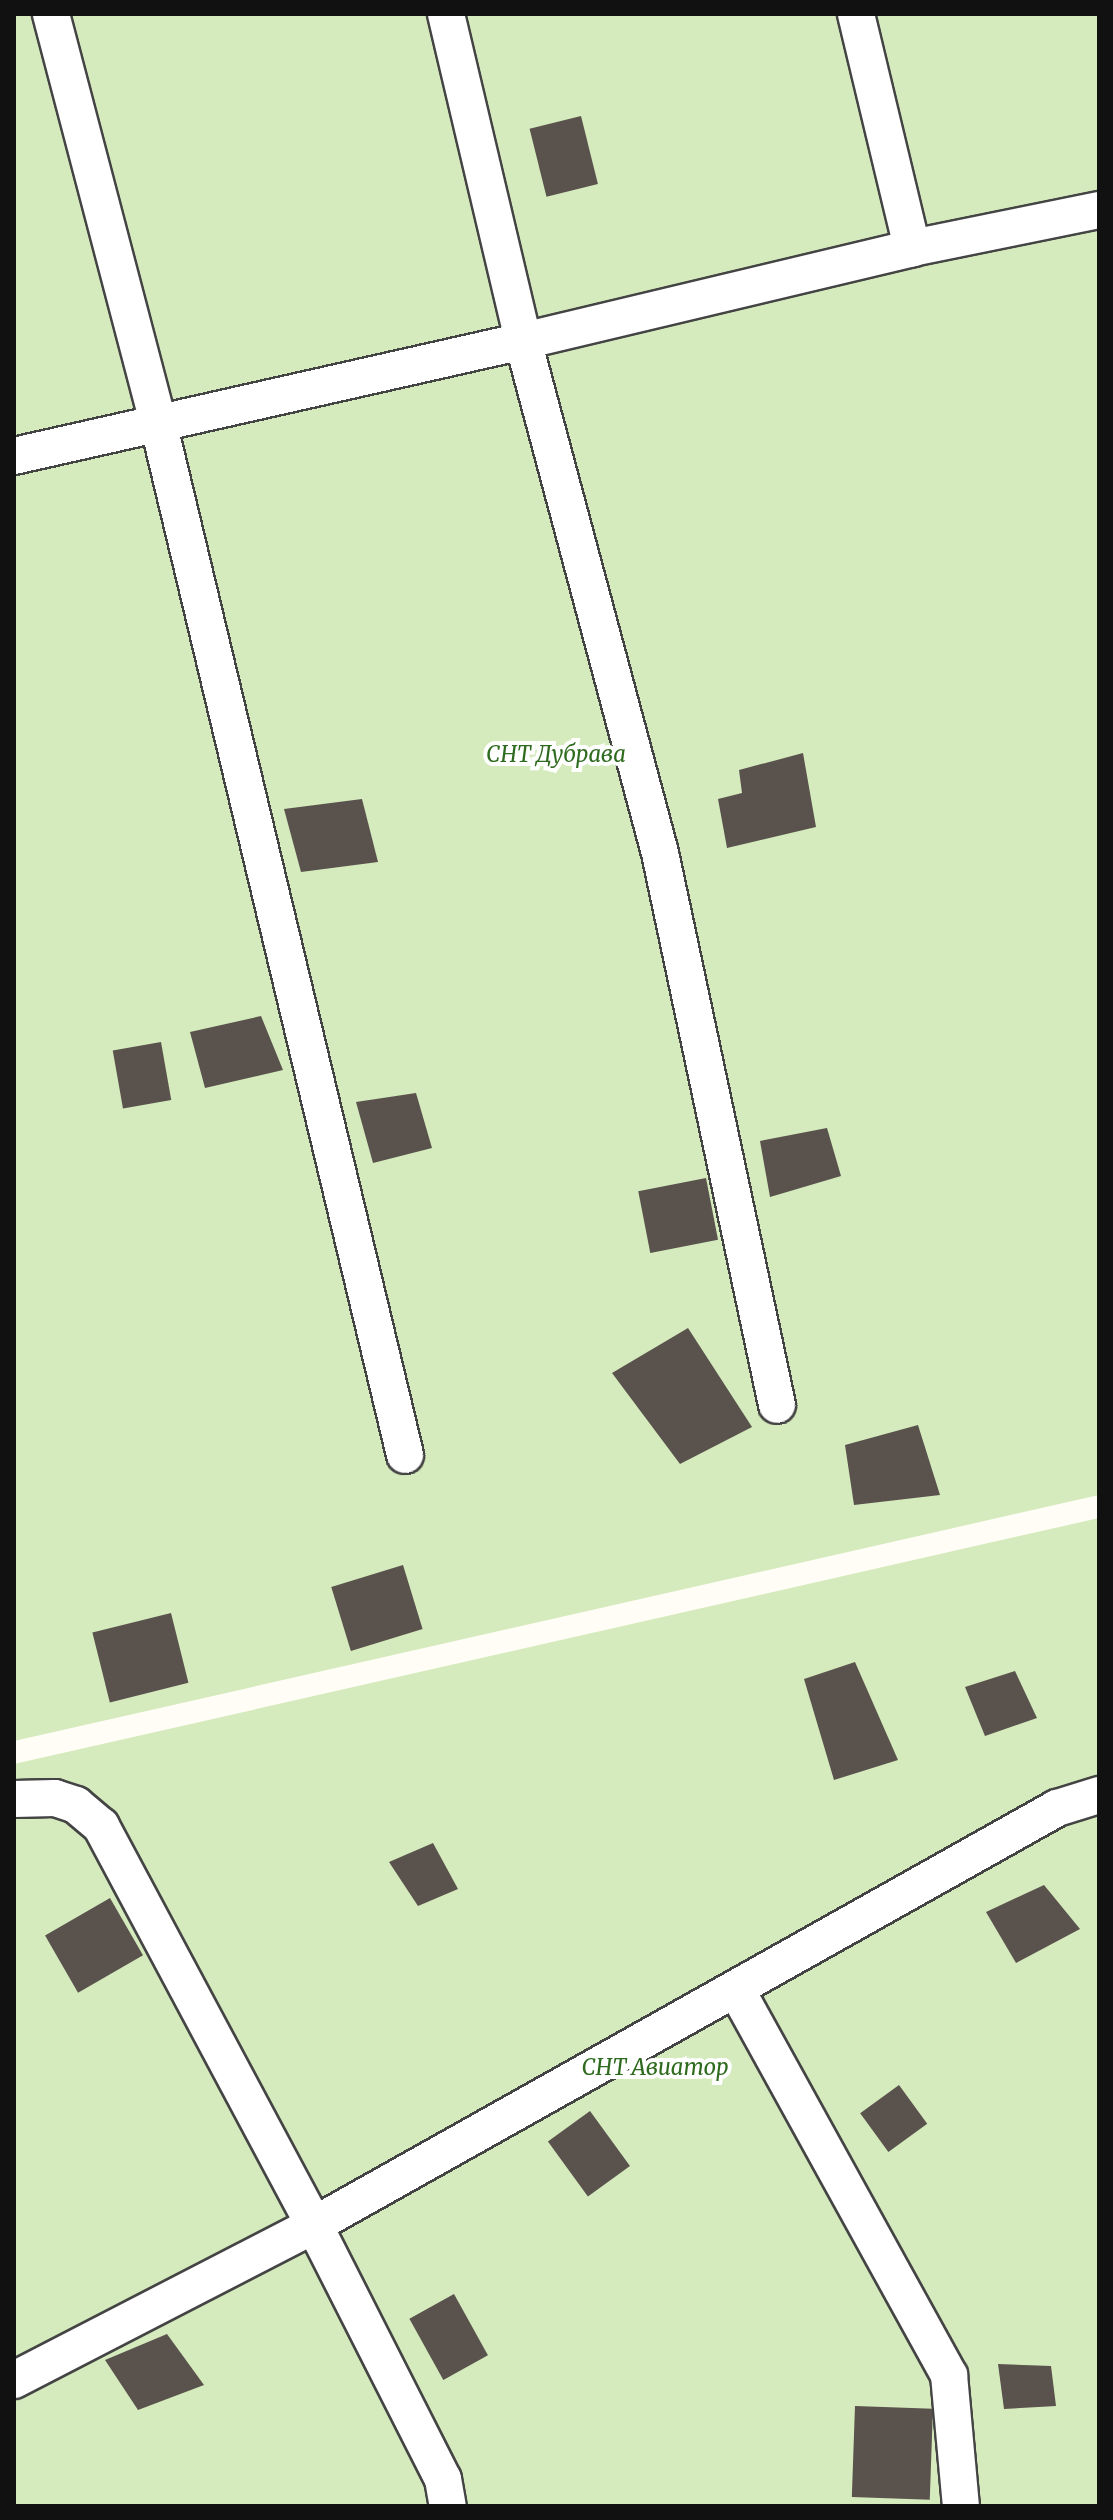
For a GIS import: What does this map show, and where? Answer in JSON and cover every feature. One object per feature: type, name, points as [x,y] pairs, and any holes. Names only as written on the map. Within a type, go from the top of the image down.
[{"type":"street","points":[[51,14],[158,422],[405,1455]]},
{"type":"street","points":[[446,14],[523,341],[660,853],[777,1405]]},
{"type":"street","points":[[856,14],[912,248]]},
{"type":"street","points":[[14,456],[523,341],[912,248],[1099,210]]},
{"type":"street","points":[[14,2380],[314,2225],[737,1991],[1057,1808],[1099,1795]]},
{"type":"street","points":[[14,1799],[55,1798],[76,1805],[101,1826],[314,2225],[443,2479],[448,2506]]},
{"type":"street","points":[[737,1991],[949,2375],[961,2506]]},
{"type":"green space","name":"СНТ Дубрава","points":[[14,14],[1099,14],[1099,1495],[14,1741]]},
{"type":"green space","name":"СНТ Авиатор","points":[[1099,1518],[1099,2506],[14,2506],[14,1764]]},
{"type":"building","points":[[581,116],[598,184],[547,197],[530,129]]},
{"type":"building","points":[[803,753],[816,827],[727,848],[718,799],[742,793],[739,770]]},
{"type":"building","points":[[362,799],[378,862],[301,872],[284,809]]},
{"type":"building","points":[[261,1016],[283,1070],[205,1088],[190,1032]]},
{"type":"building","points":[[161,1042],[171,1100],[123,1109],[113,1051]]},
{"type":"building","points":[[416,1093],[432,1148],[373,1163],[356,1102]]},
{"type":"building","points":[[827,1128],[841,1176],[770,1197],[760,1141]]},
{"type":"building","points":[[706,1178],[718,1240],[650,1253],[638,1191]]},
{"type":"building","points":[[688,1328],[752,1427],[680,1464],[612,1373]]},
{"type":"building","points":[[918,1425],[940,1495],[854,1505],[845,1445]]},
{"type":"building","points":[[403,1565],[423,1629],[351,1651],[331,1587]]},
{"type":"building","points":[[171,1613],[188,1683],[110,1702],[92,1633]]},
{"type":"building","points":[[855,1662],[898,1760],[834,1780],[804,1679]]},
{"type":"building","points":[[1015,1671],[1037,1718],[985,1736],[965,1687]]},
{"type":"building","points":[[433,1843],[458,1889],[418,1906],[389,1862]]},
{"type":"building","points":[[1044,1885],[1080,1929],[1016,1963],[986,1912]]},
{"type":"building","points":[[110,1898],[143,1955],[78,1993],[45,1936]]},
{"type":"building","points":[[899,2085],[927,2124],[888,2152],[860,2113]]},
{"type":"building","points":[[590,2111],[630,2166],[588,2197],[548,2142]]},
{"type":"building","points":[[454,2294],[488,2355],[443,2380],[409,2319]]},
{"type":"building","points":[[167,2334],[204,2385],[138,2410],[105,2360]]},
{"type":"building","points":[[998,2364],[1051,2366],[1056,2406],[1004,2409]]},
{"type":"building","points":[[855,2406],[933,2409],[930,2500],[852,2497]]}]
